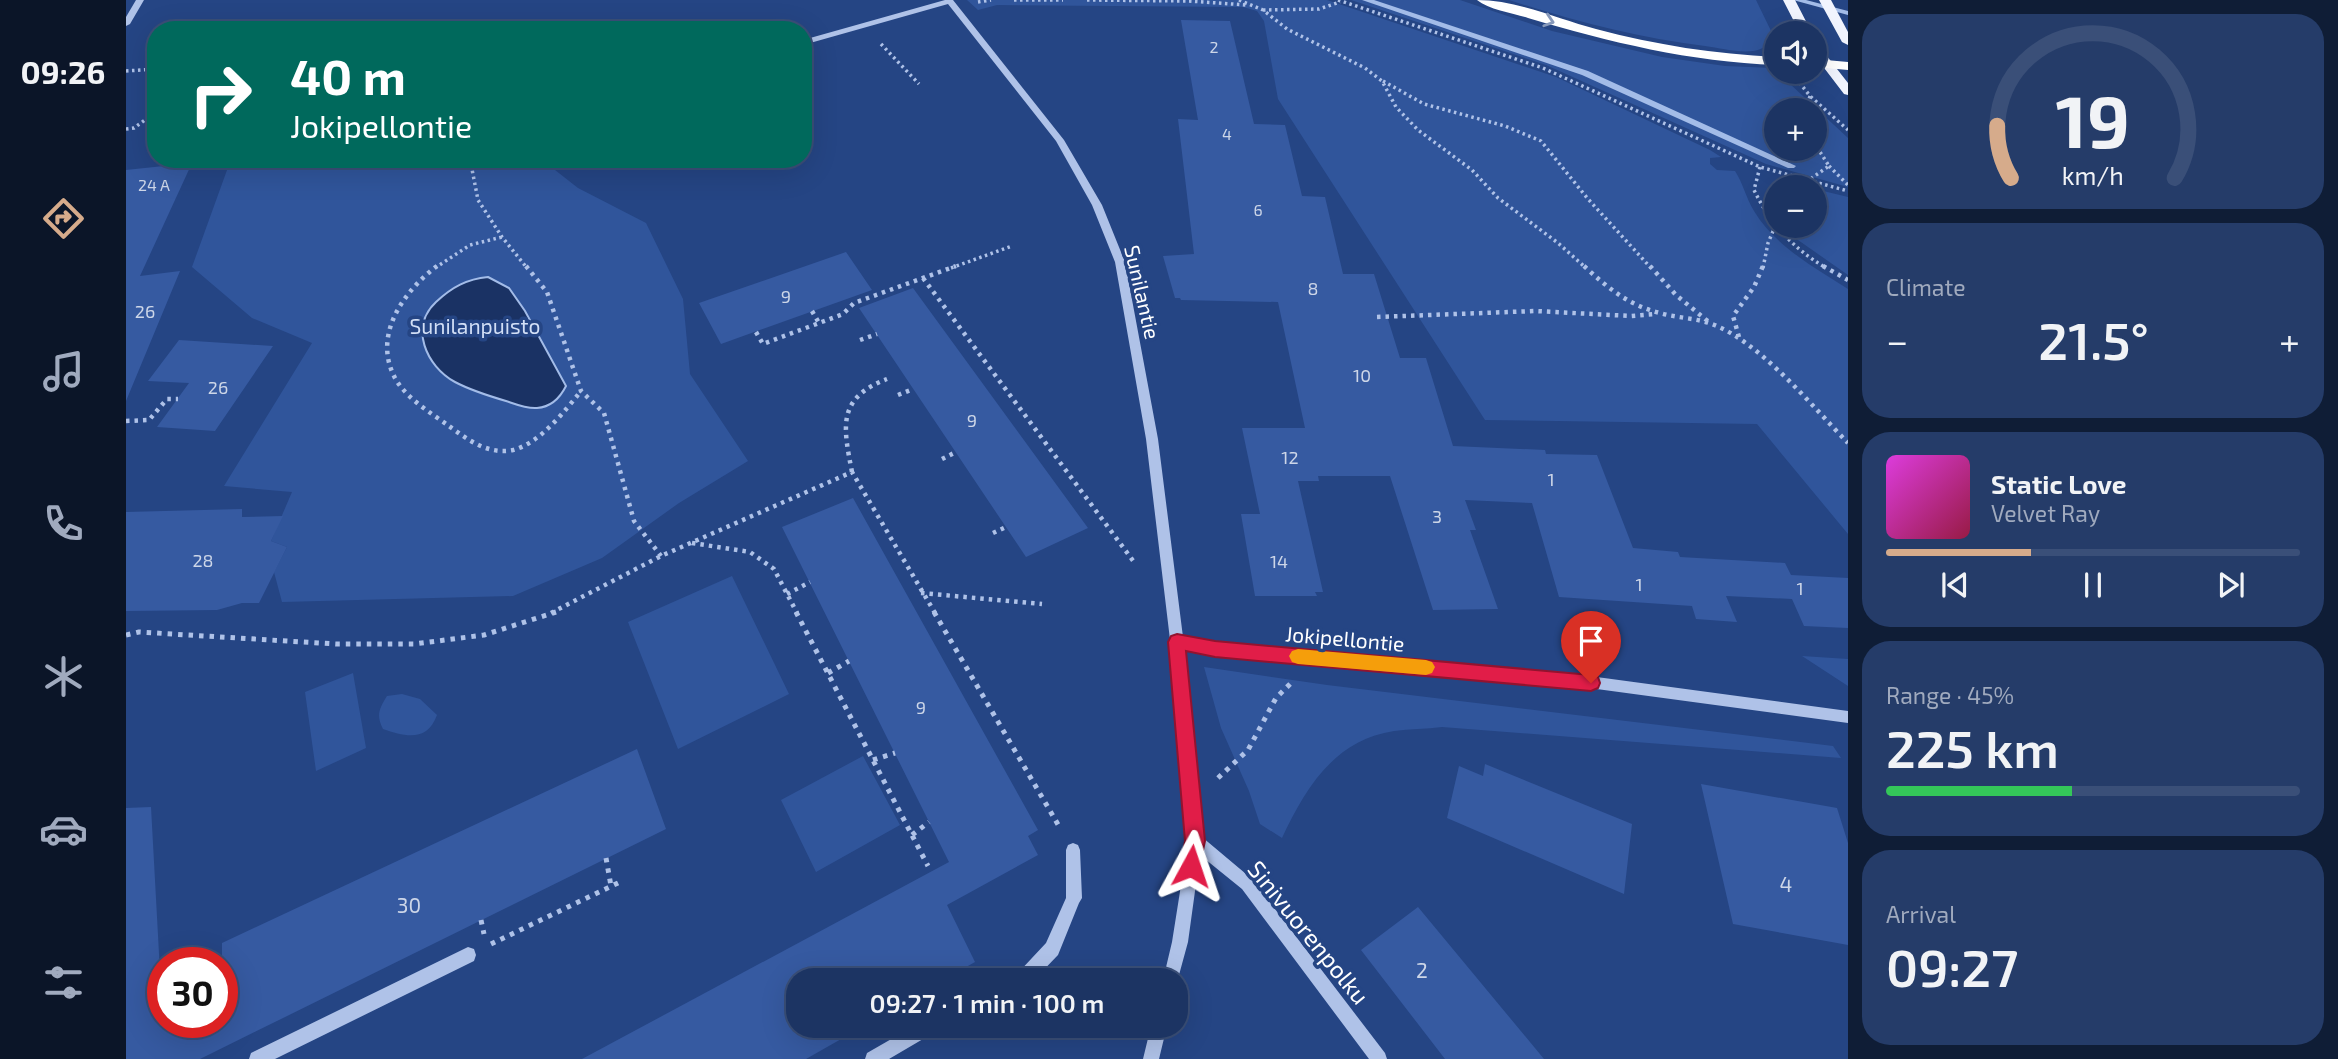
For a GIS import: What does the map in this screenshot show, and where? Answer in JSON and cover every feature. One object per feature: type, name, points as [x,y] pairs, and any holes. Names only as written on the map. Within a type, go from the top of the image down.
[{"type":"highway","points":[[1484,0],[1561,24],[1633,42],[1701,54],[1764,60]]},
{"type":"highway","points":[[1827,64],[1848,66]]},
{"type":"main road","points":[[1789,0],[1800,21]]},
{"type":"main road","points":[[1825,0],[1848,42]]},
{"type":"main road","points":[[1827,70],[1848,91]]},
{"type":"street","points":[[126,24],[140,0]]},
{"type":"street","points":[[812,40],[949,1]]},
{"type":"street","name":"Sunilantie","points":[[949,1],[1060,140],[1097,205],[1120,262],[1152,439],[1177,642]]},
{"type":"street","points":[[1174,968],[1195,841],[1177,642]]},
{"type":"street","name":"Jokipellontie","points":[[1177,642],[1215,649],[1567,679],[1848,717]]},
{"type":"street","name":"Sinivuorenpolku","points":[[1195,841],[1247,884],[1379,1059]]},
{"type":"street","points":[[1034,968],[1052,949],[1074,898],[1073,850]]},
{"type":"street","points":[[257,1059],[468,955]]},
{"type":"street","points":[[873,1059],[909,1038]]},
{"type":"street","points":[[1151,1059],[1156,1038]]},
{"type":"path","points":[[1014,0],[1063,0]]},
{"type":"path","points":[[1087,0],[1189,1],[1250,5]]},
{"type":"path","points":[[1239,0],[1263,10],[1287,29],[1365,68],[1382,81],[1424,104],[1505,126],[1541,141],[1588,199],[1676,295],[1712,324],[1742,340],[1782,375],[1848,443]]},
{"type":"path","points":[[1263,10],[1319,9],[1340,1],[1543,68],[1760,167],[1785,175]]},
{"type":"path","points":[[880,44],[919,84]]},
{"type":"path","points":[[126,71],[147,70]]},
{"type":"path","points":[[1382,81],[1396,107],[1407,120],[1472,170],[1518,215],[1558,243],[1617,296],[1659,313],[1712,324]]},
{"type":"path","points":[[1801,84],[1810,96],[1848,130]]},
{"type":"path","points":[[126,129],[134,128],[147,119]]},
{"type":"path","points":[[1826,161],[1848,184]]},
{"type":"path","points":[[1816,175],[1829,166]]},
{"type":"path","points":[[1760,167],[1754,190],[1764,209]]},
{"type":"path","points":[[472,168],[478,200],[502,237],[547,292],[581,391],[604,414],[634,521],[661,556]]},
{"type":"path","points":[[1827,186],[1848,191]]},
{"type":"path","points":[[502,237],[468,245],[436,266],[402,298],[385,343],[394,377],[418,402],[484,448],[502,451],[519,448],[563,414],[581,391]]},
{"type":"path","points":[[1742,340],[1735,329],[1733,316],[1746,300],[1763,269],[1766,243],[1769,238]]},
{"type":"path","points":[[1785,238],[1848,280]]},
{"type":"path","points":[[756,331],[763,344],[843,314],[854,303],[1012,246]]},
{"type":"path","points":[[923,278],[1134,562]]},
{"type":"path","points":[[812,311],[819,323]]},
{"type":"path","points":[[1377,317],[1535,311],[1631,316],[1659,313]]},
{"type":"path","points":[[860,340],[877,334]]},
{"type":"path","points":[[887,379],[861,391],[851,406],[847,426],[852,472],[1073,850]]},
{"type":"path","points":[[898,395],[913,389]]},
{"type":"path","points":[[126,421],[149,420],[167,398],[178,399]]},
{"type":"path","points":[[942,459],[956,452]]},
{"type":"path","points":[[126,635],[139,632],[336,643],[414,643],[484,635],[561,610],[661,556],[852,472]]},
{"type":"path","points":[[993,533],[1006,527]]},
{"type":"path","points":[[691,543],[750,552],[774,569],[928,866]]},
{"type":"path","points":[[787,594],[810,582]]},
{"type":"path","points":[[921,593],[1042,604]]},
{"type":"path","points":[[1192,802],[1248,750],[1276,698],[1321,658]]},
{"type":"path","points":[[828,673],[849,661]]},
{"type":"path","points":[[873,760],[895,753]]},
{"type":"path","points":[[912,835],[929,822]]},
{"type":"path","points":[[606,858],[611,886]]},
{"type":"path","points":[[468,955],[620,882]]},
{"type":"green space","points":[[967,0],[1327,0],[1556,77],[1710,150],[1721,157],[1710,158],[1710,164],[1717,170],[1735,171],[1754,211],[1764,225],[1764,238],[1776,238],[1848,289],[1848,534],[1757,424],[1485,420],[1278,99],[1264,21],[1257,11],[1243,7],[997,5],[978,10]]},
{"type":"green space","points":[[1351,0],[1460,0],[1552,31],[1662,57],[1725,66],[1764,68],[1764,84],[1790,84],[1805,98],[1764,98],[1764,161],[1827,161],[1827,118],[1848,138],[1848,187],[1827,181],[1827,175],[1805,175],[1766,164],[1546,65]]},
{"type":"green space","points":[[1509,0],[1756,0],[1766,21],[1764,21],[1764,47],[1753,51],[1680,43],[1581,22]]},
{"type":"green space","name":"Sunilanpuisto","points":[[228,168],[552,168],[578,188],[646,223],[683,299],[690,374],[748,461],[679,503],[602,558],[513,596],[282,602],[274,572],[287,547],[271,541],[292,492],[224,486],[312,343],[252,318],[192,267]]},
{"type":"green space","points":[[1827,192],[1848,197],[1848,275],[1796,238],[1827,238]]},
{"type":"green space","points":[[732,576],[789,694],[678,749],[628,622]]},
{"type":"green space","points":[[1802,656],[1848,659],[1848,686]]},
{"type":"green space","points":[[1204,667],[1327,685],[1833,746],[1841,758],[1442,727],[1394,731],[1373,736],[1354,745],[1324,769],[1301,802],[1282,838],[1260,824],[1249,791],[1221,728]]},
{"type":"green space","points":[[353,673],[366,748],[316,771],[305,692]]},
{"type":"green space","points":[[402,694],[420,699],[437,715],[428,730],[408,735],[383,729],[379,716],[382,705],[387,696]]},
{"type":"green space","points":[[863,756],[900,825],[816,872],[781,800]]},
{"type":"shaded area","points":[[488,277],[509,288],[525,311],[566,386],[558,398],[547,406],[525,407],[467,388],[445,375],[429,356],[422,334],[428,312],[454,288]]},
{"type":"building","points":[[1181,20],[1230,21],[1254,124],[1285,125],[1302,196],[1325,197],[1343,274],[1374,274],[1400,358],[1426,358],[1453,446],[1545,450],[1546,454],[1597,455],[1633,548],[1678,552],[1680,557],[1785,563],[1791,575],[1848,578],[1848,628],[1804,626],[1792,599],[1726,596],[1737,622],[1696,619],[1692,606],[1559,597],[1532,503],[1465,500],[1476,530],[1470,530],[1498,609],[1433,610],[1390,476],[1318,476],[1319,481],[1298,481],[1323,592],[1315,592],[1317,596],[1255,596],[1241,514],[1260,514],[1242,428],[1305,428],[1278,302],[1175,298],[1163,256],[1194,254],[1178,119],[1198,120]]},
{"type":"building","points":[[190,168],[140,276],[180,271],[126,401],[126,170]]},
{"type":"building","points":[[846,252],[872,290],[721,344],[699,303]]},
{"type":"building","points":[[913,288],[1088,528],[1026,557],[859,308]]},
{"type":"building","points":[[179,340],[273,346],[215,431],[157,427],[189,383],[148,381]]},
{"type":"building","points":[[853,498],[1038,830],[1028,836],[1038,855],[947,905],[975,962],[964,968],[786,968],[786,1038],[843,1038],[806,1059],[582,1059],[949,862],[782,527]]},
{"type":"building","points":[[242,509],[242,517],[283,516],[271,541],[287,547],[259,603],[242,603],[217,610],[126,611],[126,512]]},
{"type":"building","points":[[637,749],[666,829],[200,1059],[126,1059],[126,808],[151,807],[159,947],[147,947],[147,1038],[238,1038],[238,947],[222,947],[222,943]]},
{"type":"building","points":[[1485,764],[1632,824],[1624,894],[1447,818],[1459,766],[1483,776]]},
{"type":"building","points":[[1701,784],[1837,808],[1848,843],[1848,945],[1733,924]]},
{"type":"building","points":[[1418,907],[1544,1059],[1445,1059],[1361,950]]},
{"type":"waterway","points":[[1366,0],[1585,73],[1791,166]]},
{"type":"waterway","points":[[1797,0],[1848,13]]},
{"type":"slow traffic","points":[[1298,656],[1426,667]]},
{"type":"route","points":[[1191,866],[1195,841],[1177,642],[1215,649],[1591,683]]}]
